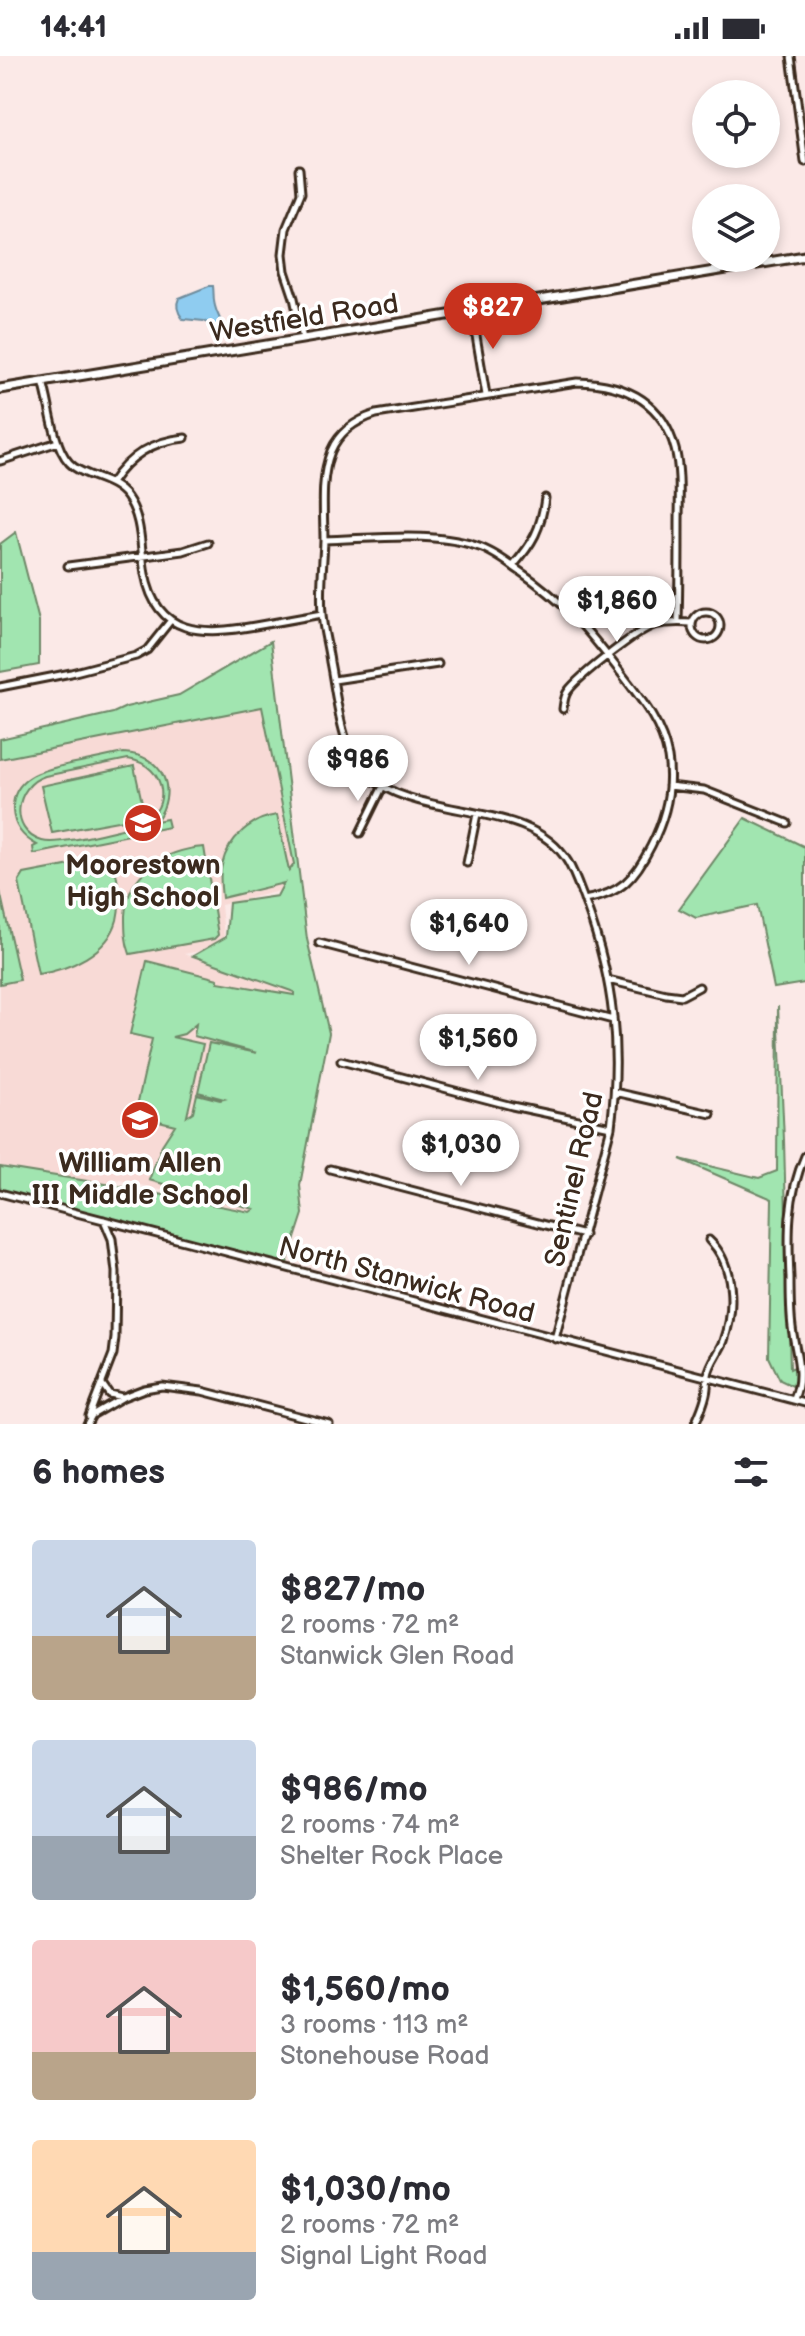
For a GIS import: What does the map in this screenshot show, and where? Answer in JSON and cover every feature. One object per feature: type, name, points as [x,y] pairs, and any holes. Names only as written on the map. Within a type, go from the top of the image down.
[{"type":"street","points":[[791,56],[805,162]]},
{"type":"street","points":[[299,169],[301,193],[286,229],[283,254],[303,339]]},
{"type":"street","name":"Westfield Road","points":[[0,389],[805,256]]},
{"type":"street","points":[[472,312],[486,395]]},
{"type":"street","points":[[43,382],[58,442],[66,459],[75,468],[111,483],[126,494],[135,510],[150,593],[171,620],[204,632],[322,614]]},
{"type":"street","name":"Sentinel Road","points":[[555,1339],[611,1127],[615,1092],[617,1062],[613,1020],[600,945],[569,863],[551,842],[522,826],[415,798],[383,786],[367,775],[350,749],[322,614],[326,467],[332,448],[350,427],[376,414],[577,382],[597,382],[631,392],[659,415],[669,431],[677,459],[678,622]]},
{"type":"street","points":[[111,483],[131,458],[145,449],[161,442],[185,438]]},
{"type":"street","points":[[0,461],[58,442]]},
{"type":"street","points":[[513,566],[539,531],[545,498]]},
{"type":"street","points":[[324,540],[454,540],[490,551],[546,589],[569,609],[648,707],[659,727],[668,759],[669,786],[661,825],[640,867],[627,883],[600,897],[584,900]]},
{"type":"street","points":[[68,566],[183,551],[208,543]]},
{"type":"street","points":[[708,612],[716,616],[719,628],[712,638],[703,639],[693,632],[692,623],[700,613],[708,612]]},
{"type":"street","points":[[0,687],[136,656],[147,650],[171,620]]},
{"type":"street","points":[[563,709],[569,690],[640,632],[654,625],[692,623]]},
{"type":"street","points":[[334,680],[438,664]]},
{"type":"street","points":[[360,833],[383,786]]},
{"type":"street","points":[[669,786],[704,790],[787,823]]},
{"type":"street","points":[[467,863],[477,814]]},
{"type":"street","points":[[319,943],[613,1020]]},
{"type":"street","points":[[608,980],[682,996],[699,987]]},
{"type":"street","points":[[341,1061],[512,1106],[611,1127]]},
{"type":"street","points":[[615,1092],[711,1114]]},
{"type":"street","points":[[794,1399],[802,1366],[792,1325],[788,1214],[792,1191],[805,1156]]},
{"type":"street","points":[[330,1169],[584,1235]]},
{"type":"street","name":"North Stanwick Road","points":[[0,1193],[805,1403]]},
{"type":"street","points":[[86,1424],[113,1354],[117,1295],[112,1239],[103,1219]]},
{"type":"street","points":[[695,1424],[708,1387],[707,1378],[730,1319],[726,1262],[709,1240]]},
{"type":"street","points":[[102,1384],[109,1394],[123,1397]]},
{"type":"street","points":[[86,1424],[92,1415],[123,1397],[162,1386],[202,1391],[329,1424]]},
{"type":"shaded area","points":[[262,706],[300,886],[221,905],[225,946],[184,954],[300,993],[294,1057],[261,1215],[112,1178],[130,1227],[0,1193],[0,760]]},
{"type":"green space","points":[[16,532],[39,621],[39,665],[0,672],[0,544]]},
{"type":"green space","points":[[271,641],[307,939],[329,1033],[300,1185],[303,1214],[286,1266],[0,1192],[0,1167],[250,1212],[254,1209],[149,1180],[162,1145],[175,1125],[135,1115],[152,1039],[130,1034],[147,961],[218,979],[218,982],[294,995],[294,992],[193,956],[226,937],[229,903],[277,896],[284,883],[222,898],[222,865],[230,846],[242,831],[259,820],[277,815],[289,871],[294,864],[262,707],[0,759],[0,739],[179,695]],"holes":[[[196,1024],[194,1036],[257,1053],[209,1043],[198,1092],[224,1099],[197,1094],[193,1112],[187,1116],[203,1044],[172,1037],[184,1034]]]},
{"type":"green space","points":[[124,753],[149,760],[163,776],[166,798],[156,821],[167,819],[169,827],[34,854],[33,847],[37,845],[20,831],[13,811],[18,789],[25,781],[43,771]],"holes":[[[128,759],[141,763],[158,779],[161,790],[156,811],[148,820],[87,837],[50,842],[31,836],[24,828],[20,818],[22,798],[35,781],[45,776]]]},
{"type":"green space","points":[[134,766],[145,816],[52,833],[41,786]]},
{"type":"green space","points":[[745,818],[805,847],[805,983],[774,988],[757,905],[696,918],[679,909]]},
{"type":"green space","points":[[204,847],[218,935],[214,939],[130,954],[125,916],[127,901],[140,876],[150,866],[175,853]]},
{"type":"green space","points":[[113,857],[119,904],[112,932],[86,958],[62,969],[38,974],[19,882],[24,874]]},
{"type":"green space","points":[[0,891],[20,980],[0,984]]},
{"type":"green space","points":[[778,1006],[790,1369],[805,1362],[805,1392],[780,1380],[769,1357],[772,1199],[680,1159],[759,1178],[777,1171]]},
{"type":"water","points":[[213,286],[222,332],[204,321],[183,319],[178,309],[179,298]]},
{"type":"place","name":"Moorestown High School","points":[[143,823]]},
{"type":"place","name":"William Allen III Middle School","points":[[140,1120]]}]
